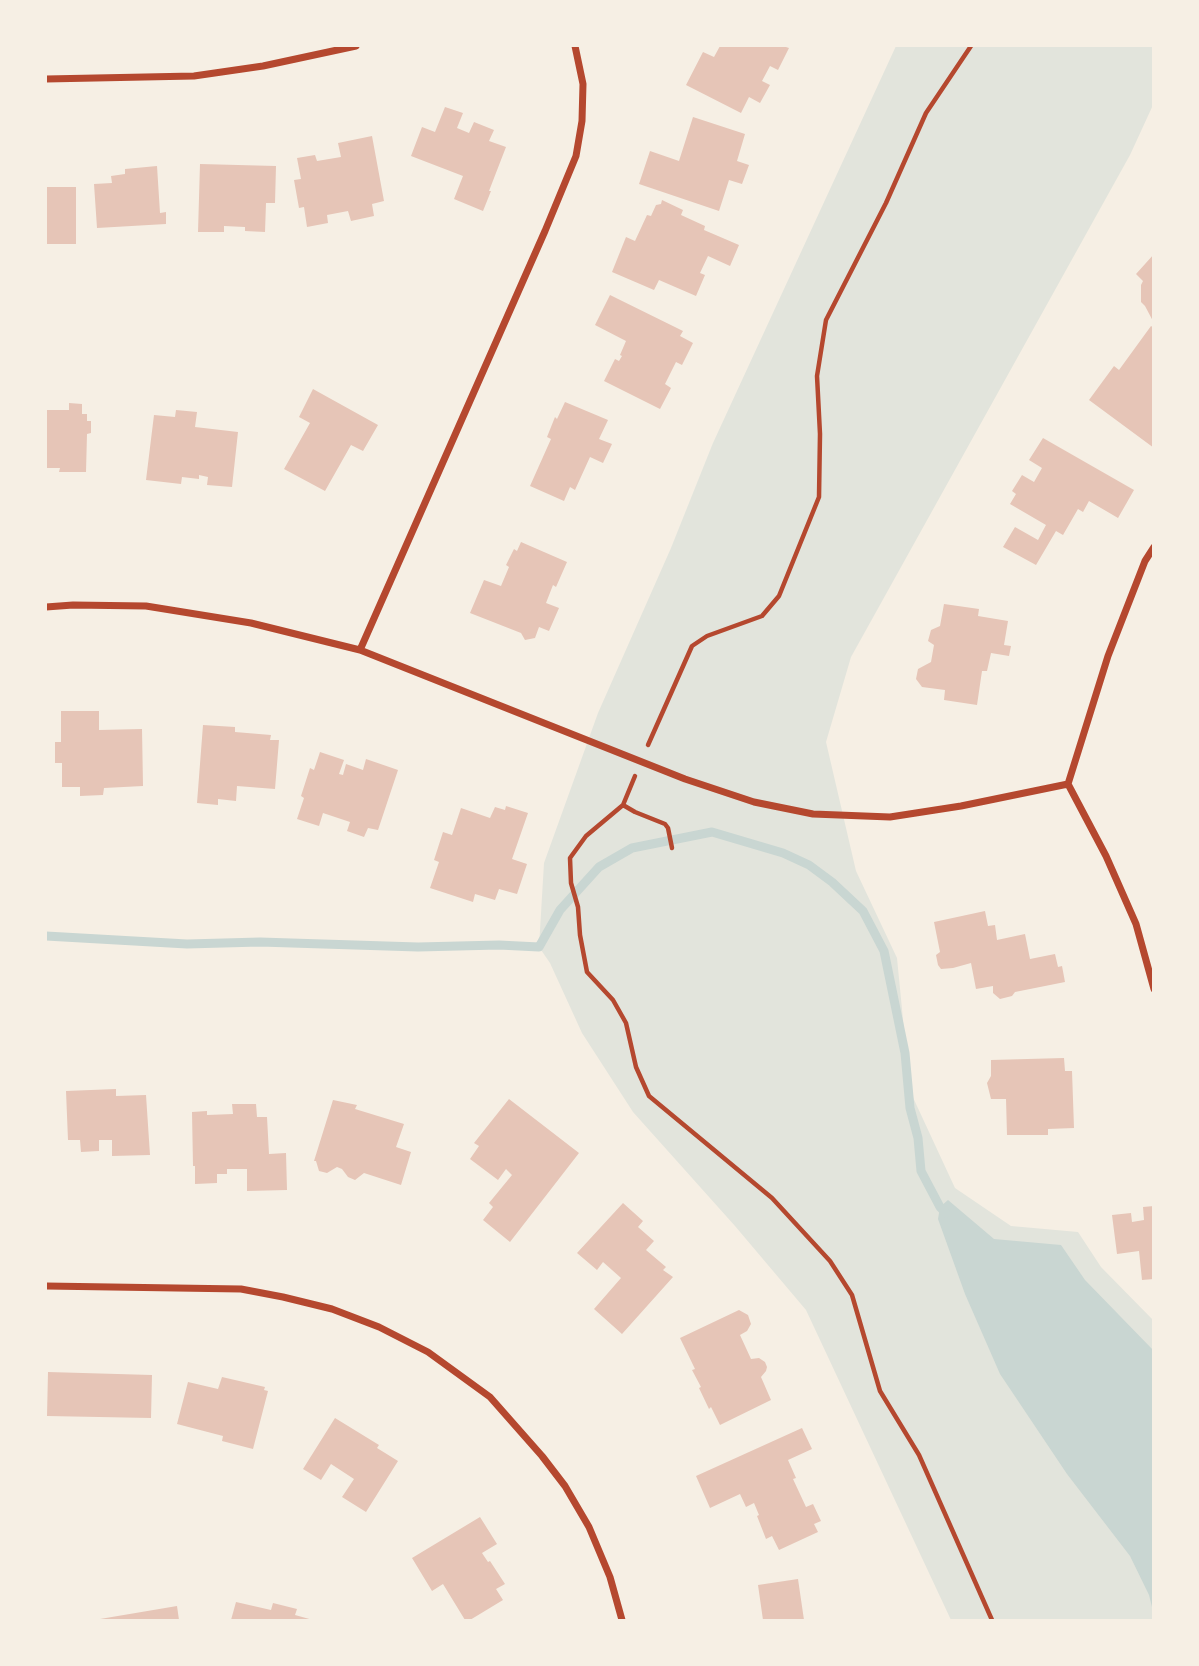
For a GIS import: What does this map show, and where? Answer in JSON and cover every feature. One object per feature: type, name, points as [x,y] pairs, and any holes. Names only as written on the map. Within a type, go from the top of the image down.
[{"type":"street","points":[[46,79],[194,76],[263,66],[356,46]]},
{"type":"street","points":[[360,650],[576,156],[582,121],[583,84],[575,46]]},
{"type":"street","points":[[1153,547],[1108,656],[1068,784],[1106,856],[1136,924],[1153,989]]},
{"type":"street","points":[[46,607],[146,606],[251,623],[360,650],[685,779],[754,802],[813,814],[890,817],[961,806],[1068,784]]},
{"type":"street","points":[[46,1286],[242,1289],[332,1309],[379,1327],[428,1352],[490,1398],[542,1455],[565,1486],[589,1527],[605,1564],[622,1620]]},
{"type":"path","points":[[971,46],[926,113],[886,203],[826,320],[817,376],[819,497],[779,596],[762,616],[707,636],[692,646],[623,805],[586,836],[570,858],[570,883],[578,907],[587,972],[613,1000],[626,1023],[636,1067],[649,1096],[772,1198],[831,1261],[852,1295],[880,1391],[919,1455],[992,1620]]},
{"type":"path","points":[[623,805],[665,824],[672,848]]},
{"type":"shaded area","points":[[896,46],[1153,46],[1153,105],[1130,155],[851,657],[826,742],[856,871],[897,958],[910,1091],[955,1188],[1011,1226],[1078,1232],[1101,1267],[1153,1320],[1153,1620],[951,1620],[806,1310],[633,1112],[582,1033],[550,963],[539,947],[544,863],[598,713],[671,548],[713,443]]},
{"type":"shaded area","points":[[948,1200],[994,1239],[1061,1245],[1085,1280],[1153,1350],[1153,1611],[1149,1595],[1130,1556],[1067,1474],[1000,1374],[965,1294],[938,1219],[940,1207]]},
{"type":"building","points":[[720,46],[789,48],[778,70],[770,66],[762,81],[770,85],[760,103],[749,97],[741,113],[686,85],[703,52],[714,57]]},
{"type":"building","points":[[445,107],[463,113],[457,128],[469,133],[474,122],[494,130],[489,141],[506,147],[483,211],[454,199],[463,176],[411,156],[422,127],[435,132]]},
{"type":"building","points":[[693,117],[745,134],[737,161],[749,165],[742,184],[729,180],[719,211],[639,184],[650,151],[679,161]]},
{"type":"building","points":[[372,136],[384,201],[372,204],[374,216],[351,221],[348,211],[327,215],[328,223],[307,227],[304,207],[299,208],[294,180],[301,179],[297,158],[315,155],[317,161],[341,157],[338,143]]},
{"type":"building","points":[[200,164],[276,166],[275,203],[266,203],[265,232],[224,226],[224,232],[198,232]]},
{"type":"building","points":[[157,166],[160,213],[166,212],[166,224],[97,228],[94,184],[112,183],[111,176],[125,174],[125,169]]},
{"type":"building","points":[[46,187],[76,187],[76,244],[46,244]]},
{"type":"building","points":[[662,200],[683,210],[681,215],[705,226],[704,230],[739,245],[730,266],[708,256],[700,273],[705,275],[696,296],[659,280],[654,290],[612,272],[626,237],[635,241],[647,215],[651,216],[656,205],[661,204]]},
{"type":"building","points":[[1154,254],[1154,323],[1141,302],[1143,281],[1136,274]]},
{"type":"building","points":[[610,295],[683,331],[680,336],[693,343],[682,365],[676,362],[665,384],[671,388],[660,409],[604,381],[615,359],[619,361],[622,356],[620,355],[626,341],[595,325]]},
{"type":"building","points":[[1151,326],[1154,328],[1154,448],[1089,400],[1114,366],[1119,370]]},
{"type":"building","points":[[313,389],[378,425],[363,451],[351,445],[325,491],[284,469],[310,423],[299,417]]},
{"type":"building","points":[[565,402],[608,420],[599,439],[612,444],[603,463],[590,457],[575,490],[570,487],[564,501],[530,486],[551,439],[547,437],[555,417],[557,419]]},
{"type":"building","points":[[69,403],[82,404],[82,414],[87,414],[87,421],[91,421],[91,433],[87,434],[86,472],[59,472],[60,468],[46,468],[46,410],[69,410]]},
{"type":"building","points":[[176,410],[197,412],[195,427],[238,432],[232,487],[207,485],[208,477],[199,475],[199,479],[182,477],[181,484],[146,480],[154,415],[175,417]]},
{"type":"building","points":[[1043,438],[1134,490],[1118,518],[1089,501],[1083,512],[1078,509],[1063,535],[1056,531],[1036,565],[1003,547],[1015,527],[1038,540],[1046,525],[1010,504],[1016,494],[1012,491],[1022,475],[1034,482],[1042,468],[1029,460]]},
{"type":"building","points":[[521,542],[567,562],[546,603],[559,608],[549,631],[539,627],[535,638],[525,640],[521,633],[470,613],[484,580],[501,586],[509,567],[506,565]]},
{"type":"building","points":[[944,604],[979,609],[978,616],[1008,621],[1004,645],[1011,646],[1009,656],[991,653],[987,671],[982,671],[977,705],[944,700],[945,690],[922,687],[916,679],[918,669],[931,662],[934,645],[928,641],[931,630],[940,626]]},
{"type":"building","points":[[61,711],[99,711],[99,730],[142,729],[143,786],[104,788],[103,795],[80,796],[80,787],[62,787],[62,763],[55,763],[55,742],[61,742]]},
{"type":"building","points":[[203,725],[235,727],[235,732],[271,735],[270,740],[279,740],[275,789],[237,786],[236,801],[218,799],[218,805],[197,803]]},
{"type":"building","points":[[320,752],[344,760],[339,774],[343,775],[346,764],[363,770],[366,759],[398,770],[378,830],[368,828],[364,837],[347,831],[350,822],[323,813],[319,826],[297,819],[310,768],[314,770]]},
{"type":"building","points":[[506,806],[528,813],[512,859],[527,864],[517,894],[499,889],[495,900],[475,894],[473,902],[430,888],[439,862],[434,860],[443,832],[452,835],[461,808],[490,818],[495,807],[505,810]]},
{"type":"building","points":[[985,911],[988,926],[995,925],[997,940],[1025,934],[1030,959],[1055,954],[1058,967],[1062,966],[1065,982],[1015,992],[1012,996],[1000,999],[993,993],[993,986],[976,989],[971,963],[941,969],[936,955],[940,952],[934,922]]},
{"type":"building","points":[[1064,1058],[1065,1071],[1072,1071],[1074,1128],[1048,1129],[1048,1135],[1007,1135],[1006,1099],[991,1099],[987,1083],[991,1076],[991,1060]]},
{"type":"building","points":[[116,1089],[116,1096],[146,1095],[150,1155],[112,1156],[112,1140],[99,1140],[99,1151],[81,1152],[80,1140],[68,1140],[66,1091]]},
{"type":"building","points":[[509,1099],[579,1153],[510,1242],[483,1220],[493,1207],[489,1203],[512,1175],[506,1169],[498,1180],[470,1159],[479,1146],[474,1143]]},
{"type":"building","points":[[333,1100],[357,1105],[355,1109],[404,1124],[396,1147],[411,1152],[401,1185],[364,1173],[355,1180],[337,1167],[327,1173],[319,1171],[314,1161]]},
{"type":"building","points":[[232,1104],[256,1104],[257,1117],[267,1117],[269,1154],[286,1153],[287,1190],[247,1191],[247,1169],[227,1169],[227,1174],[217,1174],[217,1183],[195,1184],[192,1112],[207,1111],[207,1115],[233,1114]]},
{"type":"building","points":[[623,1203],[643,1221],[638,1227],[654,1241],[646,1250],[666,1267],[663,1270],[673,1277],[622,1334],[594,1309],[621,1278],[603,1262],[597,1270],[577,1253]]},
{"type":"building","points":[[1154,1206],[1154,1279],[1142,1280],[1139,1251],[1117,1254],[1112,1215],[1131,1213],[1132,1222],[1144,1220],[1143,1207]]},
{"type":"building","points":[[739,1310],[748,1315],[751,1324],[747,1331],[740,1335],[751,1359],[759,1358],[765,1362],[766,1371],[761,1377],[771,1400],[720,1425],[699,1388],[701,1387],[692,1370],[695,1369],[680,1338]]},
{"type":"building","points":[[48,1372],[152,1375],[151,1418],[47,1416]]},
{"type":"building","points":[[222,1377],[265,1387],[264,1390],[268,1391],[253,1449],[222,1441],[223,1436],[177,1424],[188,1382],[218,1389]]},
{"type":"building","points":[[335,1418],[379,1445],[377,1448],[398,1461],[366,1512],[342,1497],[354,1479],[331,1464],[321,1480],[303,1469]]},
{"type":"building","points":[[802,1428],[812,1449],[788,1460],[796,1478],[793,1479],[806,1507],[813,1504],[821,1521],[814,1524],[818,1532],[779,1550],[772,1536],[766,1539],[754,1503],[746,1507],[740,1494],[710,1508],[696,1476]]},
{"type":"building","points":[[480,1517],[497,1544],[482,1553],[505,1584],[496,1589],[503,1600],[470,1620],[465,1620],[443,1584],[432,1591],[412,1558]]},
{"type":"building","points":[[798,1579],[804,1620],[763,1620],[758,1585]]},
{"type":"building","points":[[236,1602],[271,1610],[273,1603],[297,1609],[295,1615],[313,1620],[231,1620]]},
{"type":"building","points":[[177,1606],[179,1620],[100,1620],[100,1619]]},
{"type":"waterway","points":[[46,936],[187,944],[260,942],[418,947],[539,947],[560,910],[599,867],[632,848],[712,832],[783,853],[809,865],[863,911],[884,951],[905,1053],[910,1108],[918,1138],[921,1171],[946,1213]]}]
